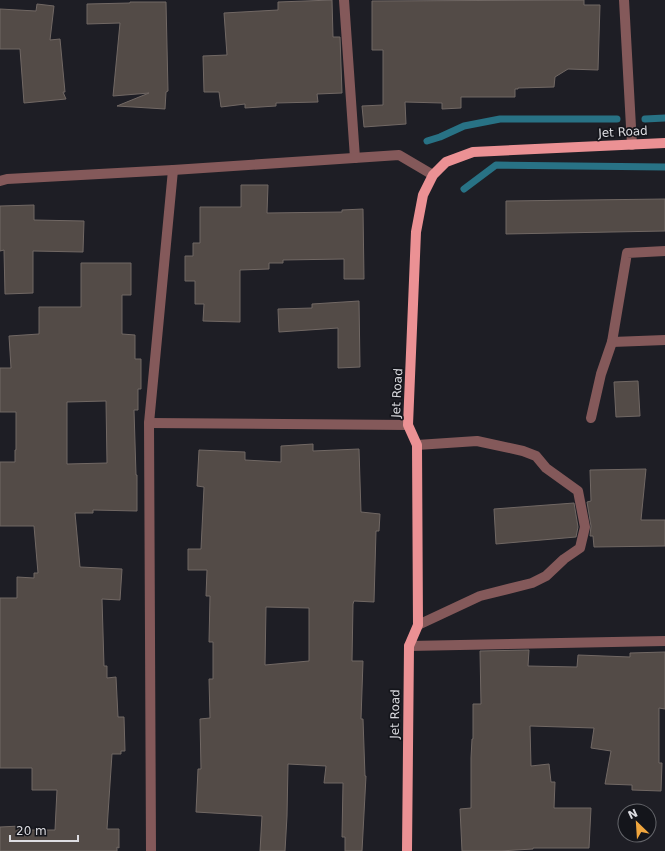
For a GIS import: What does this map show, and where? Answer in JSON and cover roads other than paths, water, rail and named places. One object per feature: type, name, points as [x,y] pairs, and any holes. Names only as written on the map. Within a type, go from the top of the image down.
[{"type":"main road","name":"Jet Road","points":[[407,851],[409,646],[418,625],[417,445],[408,425],[416,232],[424,195],[433,175],[446,162],[473,152],[665,143]]},
{"type":"street","points":[[344,0],[355,158]]},
{"type":"street","points":[[624,0],[632,145]]},
{"type":"street","points":[[0,181],[7,179],[399,155],[433,175]]},
{"type":"street","points":[[151,851],[149,423],[173,170]]},
{"type":"street","points":[[591,418],[601,374],[612,342],[627,253],[665,251]]},
{"type":"street","points":[[612,342],[665,340]]},
{"type":"street","points":[[149,423],[408,425]]},
{"type":"street","points":[[417,445],[477,441],[523,450],[536,456],[546,468],[578,491],[585,527],[580,548],[564,559],[546,576],[532,583],[480,596],[418,625]]},
{"type":"street","points":[[409,646],[665,641]]},
{"type":"waterway","points":[[645,119],[665,118]]},
{"type":"waterway","points":[[427,141],[464,126],[500,119],[617,119]]},
{"type":"waterway","points":[[464,189],[496,165],[665,167]]}]
